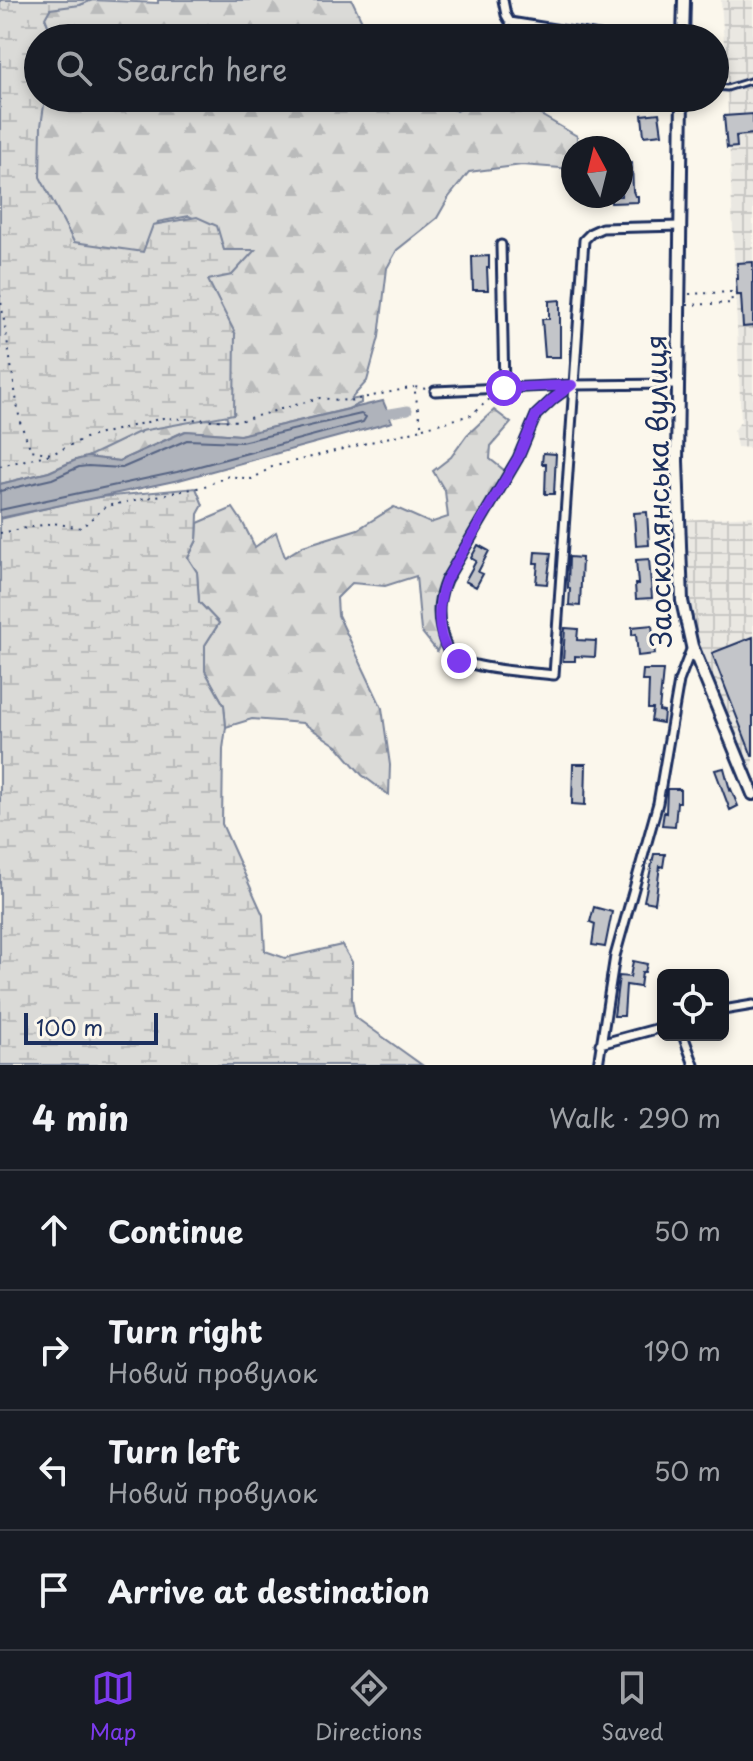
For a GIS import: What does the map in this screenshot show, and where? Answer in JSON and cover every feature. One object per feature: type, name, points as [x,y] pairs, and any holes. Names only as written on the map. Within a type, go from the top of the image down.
[{"type":"street","points":[[503,0],[506,15],[510,22],[517,24]]},
{"type":"street","points":[[683,24],[684,0]]},
{"type":"street","name":"Заосколянська вулиця","points":[[598,1065],[615,956],[658,803],[679,681],[692,646],[682,601],[677,461],[682,112]]},
{"type":"street","points":[[572,385],[536,415],[518,458],[439,596],[438,617],[443,637],[449,652],[459,661],[554,675],[584,240],[602,228],[680,226]]},
{"type":"street","points":[[501,245],[504,388]]},
{"type":"street","points":[[435,391],[678,384]]},
{"type":"street","points":[[692,646],[753,794]]},
{"type":"street","points":[[729,1009],[753,1005]]},
{"type":"street","points":[[600,1044],[657,1029]]},
{"type":"street","points":[[685,1041],[694,1065]]},
{"type":"lane","points":[[729,87],[753,80]]},
{"type":"path","points":[[731,292],[732,303],[679,300],[731,292]]},
{"type":"path","points":[[0,295],[20,422],[31,450],[52,454]]},
{"type":"path","points":[[414,387],[422,429]]},
{"type":"path","points":[[0,466],[52,454],[85,438],[163,418],[239,421],[320,398],[349,401],[414,387],[435,391]]},
{"type":"path","points":[[0,533],[53,523],[81,528],[106,506],[202,487],[229,476],[252,479],[272,467],[471,415],[504,388]]},
{"type":"shaded area","points":[[721,0],[753,0],[753,448],[737,447],[734,431],[741,421],[728,112],[729,24],[723,24]]},
{"type":"shaded area","points":[[753,516],[753,788],[692,646],[681,520]]},
{"type":"green space","points":[[0,0],[92,0],[50,9],[45,18],[47,24],[24,24],[24,112],[43,112],[40,177],[74,242],[143,252],[153,225],[197,217],[217,226],[224,250],[255,250],[232,275],[208,280],[235,333],[234,414],[141,431],[49,472],[0,484]]},
{"type":"green space","points":[[59,0],[80,5],[92,0],[158,3],[158,0],[352,0],[363,24],[48,24],[44,15]]},
{"type":"green space","points":[[40,112],[536,112],[577,136],[561,136],[561,168],[522,165],[469,172],[437,218],[397,250],[387,268],[379,337],[367,381],[350,400],[361,398],[361,403],[348,409],[240,435],[185,431],[119,461],[79,454],[136,425],[139,433],[163,418],[228,420],[220,402],[204,310],[213,228],[189,216],[158,222],[147,251],[108,261],[73,242],[40,192]]},
{"type":"green space","points":[[494,410],[511,423],[491,446],[490,459],[509,474],[446,580],[439,609],[443,637],[437,651],[421,631],[416,576],[385,586],[352,583],[337,598],[338,615],[382,708],[390,765],[389,795],[362,775],[337,746],[303,723],[252,719],[226,727],[224,705],[205,671],[205,645],[219,623],[199,602],[197,572],[188,558],[197,540],[198,523],[233,508],[255,547],[276,532],[285,557],[303,546],[358,529],[394,507],[430,523],[448,517],[445,491],[433,471],[451,457],[467,435]]},
{"type":"green space","points":[[196,488],[203,505],[198,514],[197,540],[188,558],[197,572],[199,602],[219,623],[205,645],[205,671],[224,705],[222,824],[263,915],[265,951],[285,958],[342,945],[352,962],[355,1017],[422,1065],[0,1065],[0,519],[90,498]]},
{"type":"water","points":[[383,401],[392,422],[179,480],[0,518],[0,484],[49,472],[76,460],[87,457],[119,461],[186,431],[240,435]]},
{"type":"building","points":[[659,113],[662,134],[644,136],[642,115]]},
{"type":"building","points":[[753,114],[753,134],[736,136],[737,147],[727,148],[724,116]]},
{"type":"building","points":[[489,256],[488,290],[473,290],[472,257]]},
{"type":"building","points":[[753,262],[753,326],[743,327],[741,295],[737,295],[737,263]]},
{"type":"building","points":[[560,300],[560,357],[545,357],[542,319],[549,319],[549,301]]},
{"type":"building","points":[[543,453],[556,454],[554,494],[545,494],[546,464],[542,464]]},
{"type":"building","points":[[647,512],[649,545],[636,546],[634,513]]},
{"type":"building","points":[[478,545],[489,551],[478,572],[483,574],[476,587],[465,581],[476,561],[471,558]]},
{"type":"building","points":[[535,552],[551,553],[547,584],[536,583],[538,563],[534,563]]},
{"type":"building","points":[[569,557],[582,558],[580,606],[569,605]]},
{"type":"building","points":[[649,559],[652,598],[636,599],[636,560]]},
{"type":"building","points":[[652,625],[655,654],[638,656],[636,634],[632,635],[632,627]]},
{"type":"building","points":[[565,628],[578,629],[577,640],[596,641],[595,657],[575,656],[575,661],[563,661]]},
{"type":"building","points":[[753,637],[753,756],[752,756],[712,653]]},
{"type":"building","points":[[643,670],[663,670],[659,711],[664,712],[663,723],[651,721],[653,709],[648,709],[649,681],[642,681]]},
{"type":"building","points":[[573,764],[586,764],[585,805],[572,804]]},
{"type":"building","points":[[724,768],[738,806],[730,810],[715,770]]},
{"type":"building","points":[[667,789],[680,789],[675,826],[662,825]]},
{"type":"building","points":[[654,854],[665,854],[663,867],[660,866],[655,903],[644,901]]},
{"type":"building","points":[[594,907],[612,912],[605,947],[592,945],[595,924],[590,922]]},
{"type":"building","points":[[633,961],[647,964],[645,972],[642,972],[640,987],[626,985],[624,1016],[614,1016],[619,976],[630,977]]},
{"type":"waterway","points":[[379,415],[408,410]]},
{"type":"route","points":[[459,661],[449,652],[443,637],[438,617],[439,596],[518,458],[536,415],[572,385],[504,388]]}]
